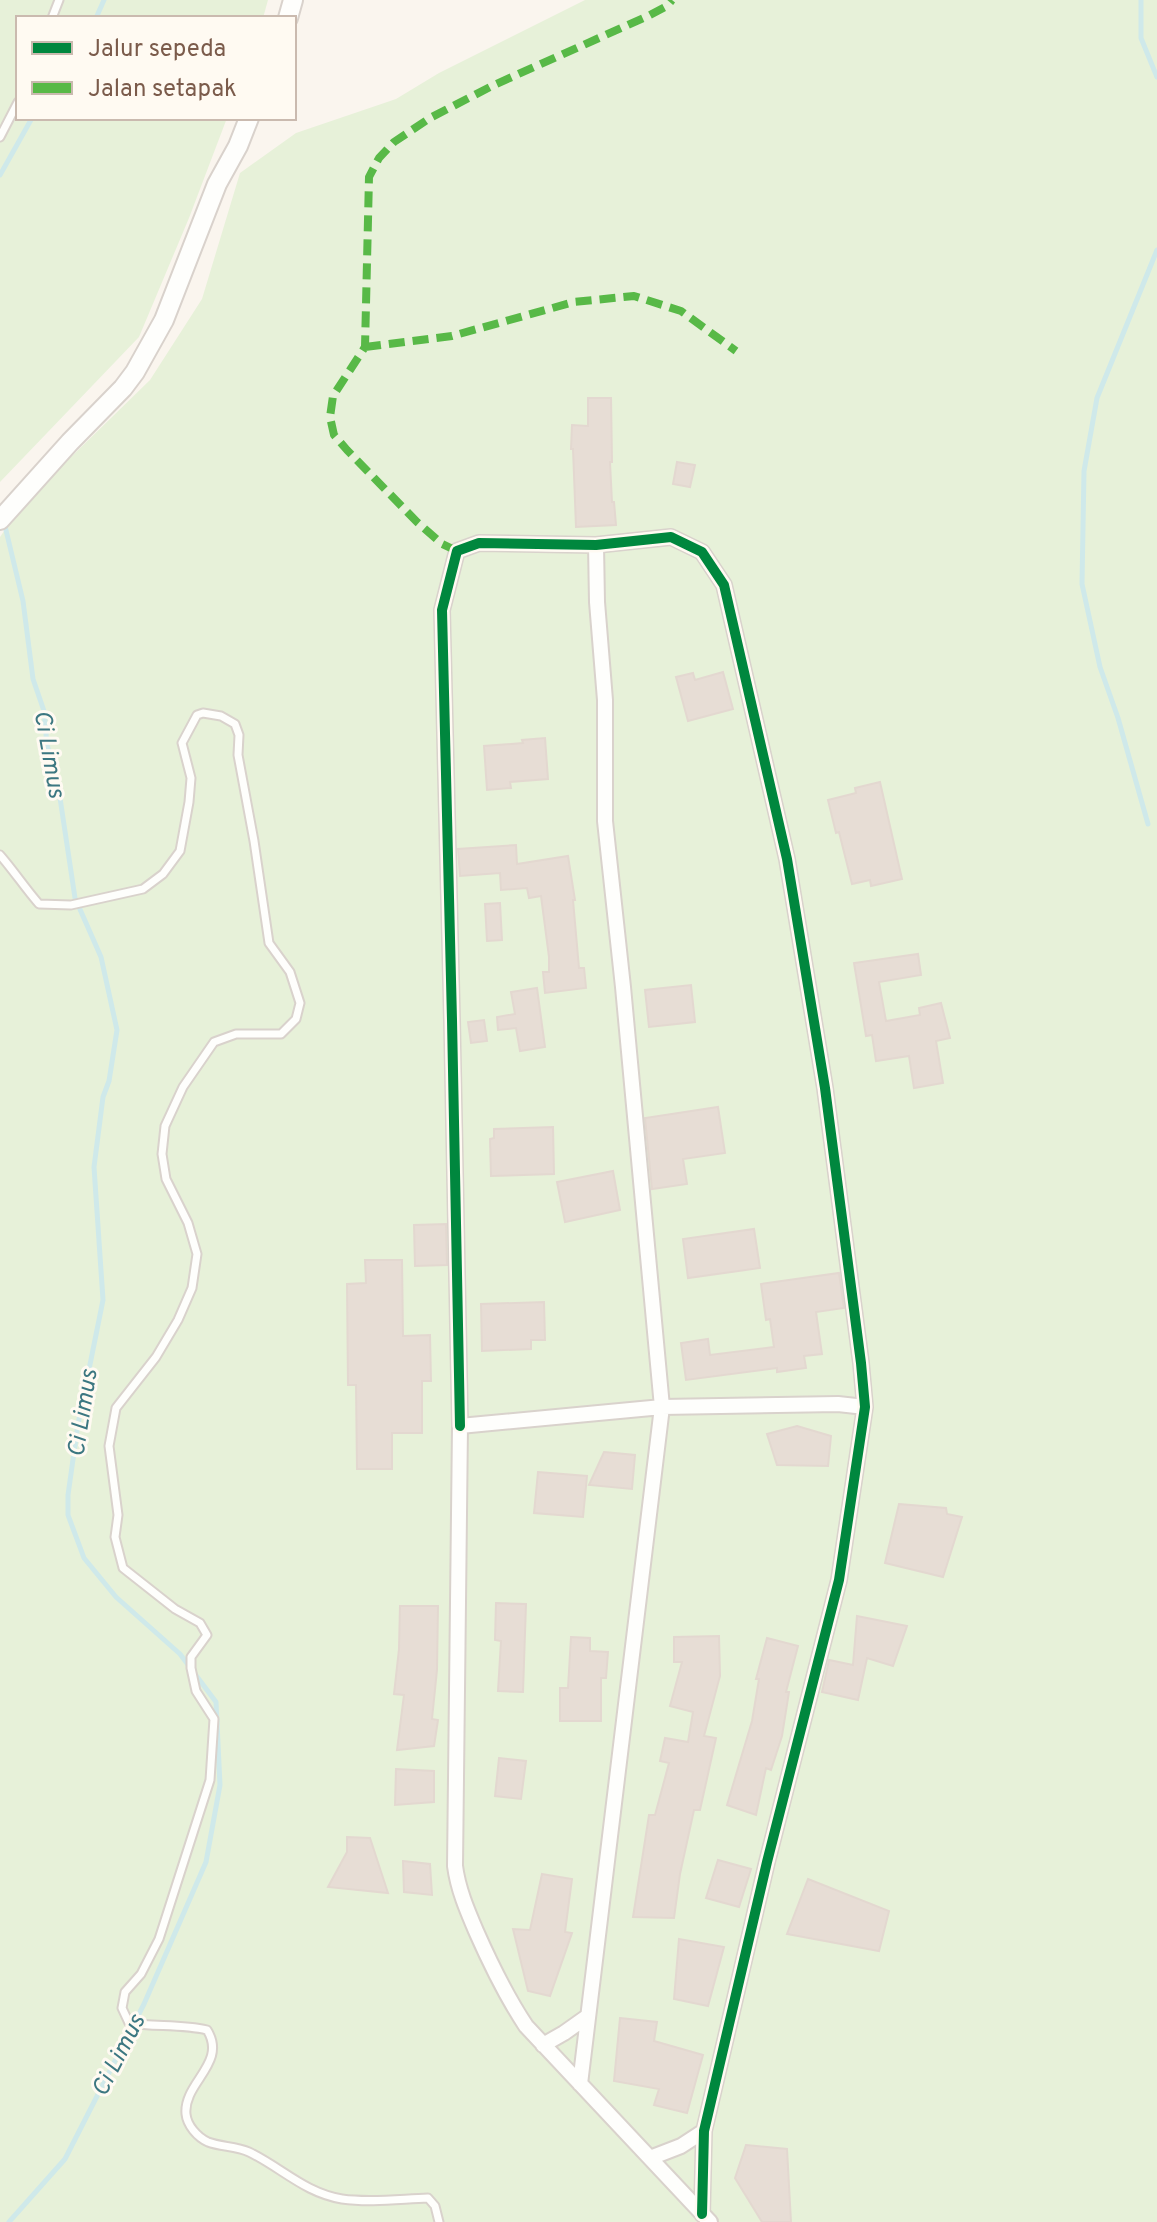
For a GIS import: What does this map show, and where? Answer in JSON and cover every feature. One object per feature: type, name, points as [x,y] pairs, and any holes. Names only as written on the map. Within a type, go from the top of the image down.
[{"type":"street","points":[[0,520],[135,372],[164,320],[217,184],[248,120]]},
{"type":"street","points":[[671,537],[702,552],[724,585],[787,859],[825,1088],[865,1407],[839,1580],[767,1862],[704,2131],[706,2218],[526,2026],[507,1997],[465,1904],[456,1875],[460,1426],[442,610],[457,551],[479,543],[596,545],[671,537]]},
{"type":"street","points":[[580,2084],[662,1407],[605,821],[605,700],[596,545]]},
{"type":"street","points":[[460,1426],[662,1407],[838,1404],[865,1407]]},
{"type":"street","points":[[543,2045],[588,2016]]},
{"type":"street","points":[[650,2158],[681,2146],[704,2131]]},
{"type":"lane","points":[[0,137],[16,106]]},
{"type":"lane","points":[[0,855],[39,904],[71,905],[143,889],[163,874],[180,851],[191,778],[182,743],[194,720],[203,713],[221,716],[235,724],[269,943],[290,972],[300,1003],[296,1019],[281,1034],[236,1034],[214,1042],[183,1087],[165,1126],[162,1154],[166,1179],[188,1223],[197,1254],[192,1288],[178,1320],[156,1357],[116,1408],[109,1446],[118,1515],[115,1537],[123,1568],[175,1609],[200,1623],[207,1635],[191,1657],[191,1668],[196,1691],[214,1719],[210,1780],[169,1911],[141,1974],[125,1992],[122,2008],[129,2023],[207,2030],[213,2040],[213,2054],[186,2105],[186,2119],[194,2132],[207,2141],[238,2147],[313,2191],[343,2199],[428,2198],[435,2206],[439,2222]]},
{"type":"green space","points":[[0,0],[268,0],[264,16],[16,16],[16,120],[226,120],[139,337],[0,482]]},
{"type":"green space","points":[[585,0],[1157,0],[1157,2222],[0,2222],[0,537],[39,480],[72,456],[150,380],[202,299],[240,173],[296,133],[396,99],[439,73]]},
{"type":"building","points":[[588,398],[611,398],[610,462],[616,525],[576,527],[572,425],[588,426]]},
{"type":"building","points":[[677,462],[695,465],[690,487],[673,484]]},
{"type":"building","points":[[723,672],[733,709],[688,721],[676,677],[693,673],[695,680]]},
{"type":"building","points":[[545,738],[548,779],[510,782],[511,788],[487,790],[484,746]]},
{"type":"building","points":[[880,782],[902,879],[871,886],[870,880],[852,884],[828,800],[856,793],[855,788]]},
{"type":"building","points":[[516,845],[517,864],[568,856],[575,900],[579,968],[584,968],[586,988],[545,993],[543,972],[549,972],[549,957],[541,896],[529,898],[527,888],[501,890],[500,873],[460,876],[458,849]]},
{"type":"building","points":[[500,903],[502,940],[487,941],[485,904]]},
{"type":"building","points":[[918,954],[921,975],[879,982],[886,1021],[920,1015],[919,1008],[941,1003],[950,1038],[936,1041],[943,1083],[914,1088],[909,1056],[876,1061],[872,1035],[866,1036],[854,963]]},
{"type":"building","points":[[691,985],[695,1022],[649,1027],[645,990]]},
{"type":"building","points":[[537,988],[545,1047],[520,1051],[516,1028],[498,1030],[497,1017],[515,1014],[511,992]]},
{"type":"building","points":[[484,1020],[487,1041],[471,1043],[468,1022]]},
{"type":"building","points":[[718,1107],[725,1153],[683,1159],[687,1184],[652,1189],[645,1118]]},
{"type":"building","points":[[553,1127],[554,1174],[491,1176],[490,1139],[494,1138],[494,1129]]},
{"type":"building","points":[[613,1171],[620,1210],[565,1222],[557,1182]]},
{"type":"building","points":[[446,1224],[447,1265],[415,1266],[414,1225]]},
{"type":"building","points":[[754,1229],[760,1268],[688,1278],[683,1239]]},
{"type":"building","points":[[365,1260],[402,1260],[403,1336],[430,1335],[431,1381],[422,1381],[422,1433],[392,1433],[392,1469],[357,1469],[356,1385],[348,1385],[347,1284],[366,1283]]},
{"type":"building","points":[[839,1273],[844,1308],[816,1312],[822,1354],[804,1356],[806,1368],[777,1372],[777,1368],[686,1380],[681,1343],[708,1339],[710,1355],[774,1347],[761,1284]]},
{"type":"building","points":[[544,1302],[545,1340],[531,1340],[531,1349],[482,1351],[481,1304]]},
{"type":"building","points":[[797,1426],[831,1436],[828,1466],[777,1465],[767,1434]]},
{"type":"building","points":[[604,1452],[635,1455],[632,1489],[589,1485]]},
{"type":"building","points":[[538,1472],[587,1476],[583,1517],[534,1513]]},
{"type":"building","points":[[899,1504],[946,1508],[947,1514],[962,1517],[943,1577],[885,1563]]},
{"type":"building","points":[[496,1603],[526,1604],[523,1692],[498,1691],[501,1641],[495,1640]]},
{"type":"building","points":[[400,1606],[438,1606],[432,1719],[438,1720],[434,1746],[397,1750],[404,1695],[394,1694]]},
{"type":"building","points":[[857,1616],[907,1626],[893,1666],[867,1658],[858,1700],[822,1692],[829,1660],[853,1665]]},
{"type":"building","points":[[719,1636],[720,1676],[704,1736],[716,1738],[700,1810],[694,1810],[674,1918],[633,1917],[649,1815],[655,1815],[669,1763],[660,1761],[665,1738],[688,1742],[693,1712],[670,1706],[682,1662],[674,1662],[674,1637]]},
{"type":"building","points":[[571,1637],[590,1638],[590,1651],[608,1652],[606,1678],[601,1678],[601,1721],[560,1721],[560,1688],[568,1688]]},
{"type":"building","points":[[767,1638],[798,1646],[786,1692],[789,1692],[782,1736],[771,1770],[766,1768],[756,1815],[727,1805],[752,1721],[759,1679],[756,1679]]},
{"type":"building","points":[[499,1758],[526,1761],[521,1799],[495,1796]]},
{"type":"building","points":[[396,1769],[434,1771],[434,1802],[395,1805]]},
{"type":"building","points":[[347,1837],[370,1838],[388,1893],[328,1887],[347,1852]]},
{"type":"building","points":[[718,1860],[751,1869],[739,1907],[706,1898]]},
{"type":"building","points":[[403,1861],[430,1864],[432,1895],[404,1892]]},
{"type":"building","points":[[542,1874],[572,1879],[565,1932],[572,1933],[550,1996],[528,1991],[513,1929],[530,1930]]},
{"type":"building","points":[[808,1879],[889,1911],[879,1951],[787,1934]]},
{"type":"building","points":[[679,1939],[724,1947],[708,2006],[674,1999]]},
{"type":"building","points":[[620,2018],[657,2022],[654,2041],[703,2055],[687,2113],[654,2105],[659,2089],[614,2081]]},
{"type":"building","points":[[746,2145],[787,2149],[791,2222],[762,2222],[735,2178]]},
{"type":"waterway","name":"Ci Limus","points":[[97,16],[104,0]]},
{"type":"waterway","points":[[1141,0],[1141,38],[1157,77]]},
{"type":"waterway","name":"Ci Limus","points":[[0,175],[31,120]]},
{"type":"waterway","points":[[1148,824],[1100,667],[1082,584],[1084,471],[1097,398],[1157,250]]},
{"type":"waterway","name":"Ci Limus","points":[[4,522],[23,601],[33,679],[44,711],[47,745],[57,778],[75,898],[101,957],[117,1030],[109,1081],[103,1097],[94,1167],[103,1300],[78,1424],[68,1515],[84,1558],[116,1597],[180,1654],[216,1702],[220,1785],[206,1862],[144,2004],[65,2159],[9,2222]]},
{"type":"marked path","points":[[457,551],[442,544],[417,522],[334,435],[330,417],[333,396],[365,347],[369,177],[379,158],[394,142],[430,118],[494,85],[648,16],[672,0]]},
{"type":"marked path","points":[[365,347],[452,336],[574,302],[634,296],[681,311],[736,351]]},
{"type":"cycle path","points":[[460,1426],[442,610],[457,551],[479,543],[596,545],[671,537],[702,552],[724,585],[787,859],[825,1088],[865,1407],[839,1580],[767,1862],[704,2131],[702,2214]]}]
